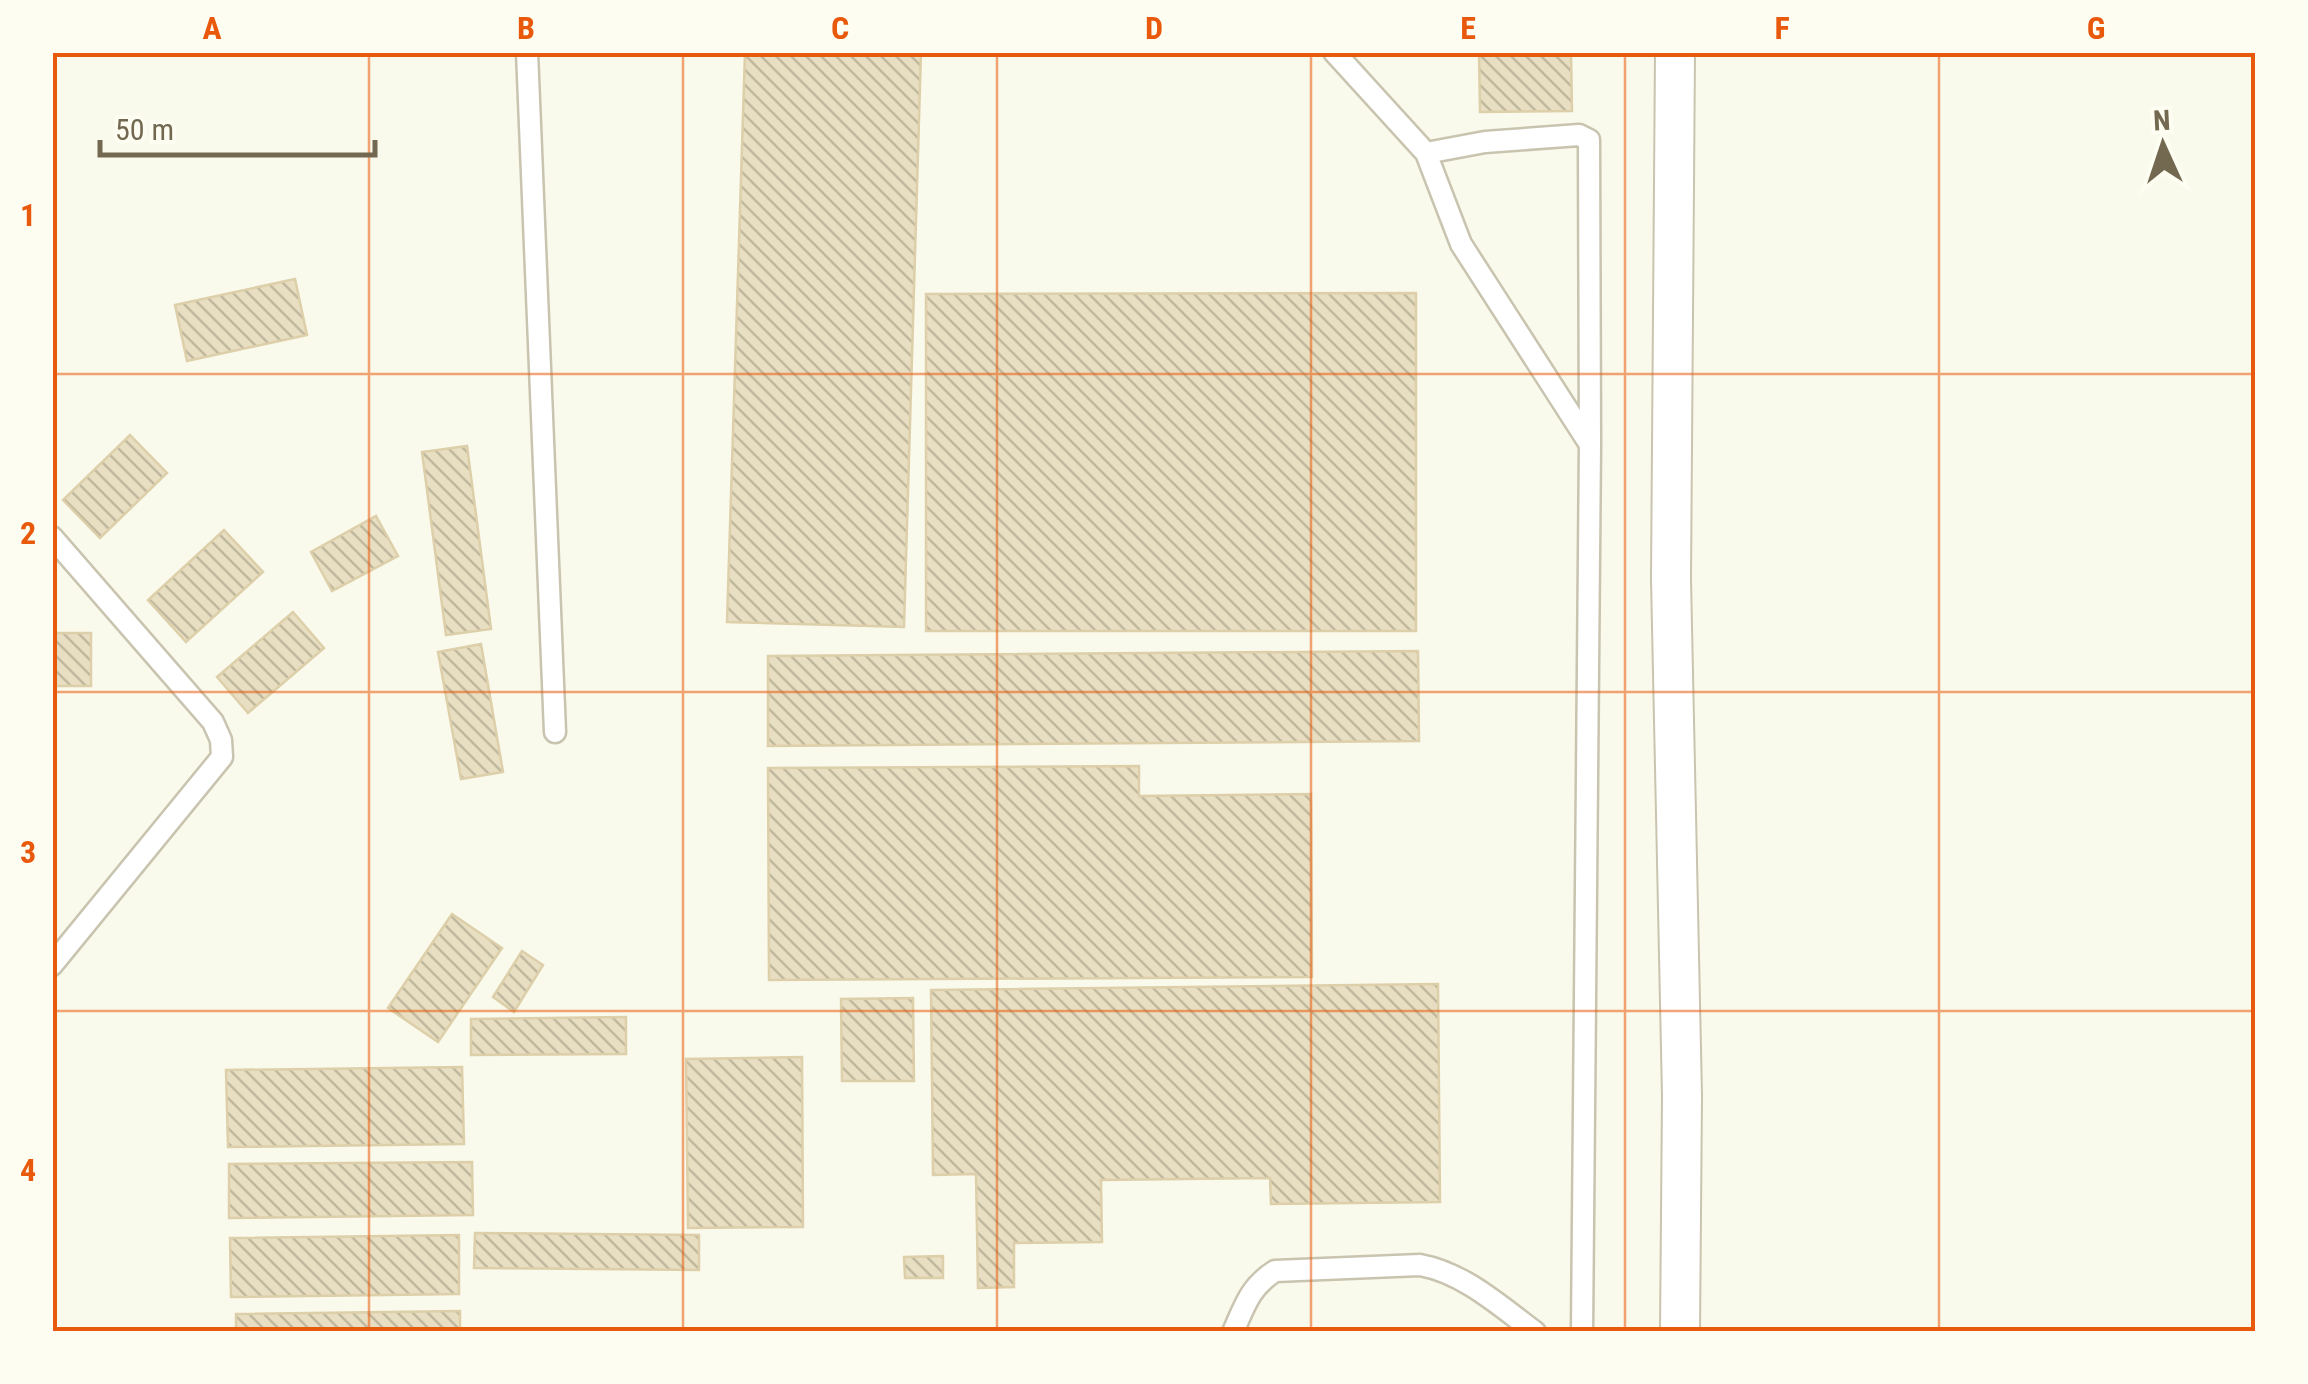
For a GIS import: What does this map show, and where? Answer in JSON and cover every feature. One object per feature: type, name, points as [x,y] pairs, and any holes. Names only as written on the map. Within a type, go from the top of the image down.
[{"type":"street","points":[[1675,52],[1671,579],[1682,1096],[1680,1332]]},
{"type":"lane","points":[[527,52],[555,732]]},
{"type":"lane","points":[[1334,52],[1426,153],[1461,244],[1590,444]]},
{"type":"lane","points":[[1426,153],[1485,142],[1578,134],[1589,140],[1582,1332]]},
{"type":"lane","points":[[52,537],[213,722],[221,740],[222,756],[52,964]]},
{"type":"lane","points":[[1233,1332],[1258,1282],[1275,1271],[1420,1265],[1458,1277],[1536,1332]]},
{"type":"building","points":[[745,52],[921,52],[904,627],[727,622]]},
{"type":"building","points":[[1571,52],[1572,111],[1480,112],[1479,53]]},
{"type":"building","points":[[295,279],[307,335],[187,361],[175,305]]},
{"type":"building","points":[[1416,293],[1416,631],[926,631],[926,294]]},
{"type":"building","points":[[130,435],[167,473],[100,538],[63,500]]},
{"type":"building","points":[[467,446],[491,629],[446,635],[422,452]]},
{"type":"building","points":[[376,516],[398,556],[332,591],[311,552]]},
{"type":"building","points":[[224,530],[263,572],[186,642],[148,600]]},
{"type":"building","points":[[293,612],[324,648],[248,713],[217,677]]},
{"type":"building","points":[[52,633],[91,633],[91,686],[52,686]]},
{"type":"building","points":[[481,644],[503,772],[461,779],[438,652]]},
{"type":"building","points":[[1418,651],[1419,741],[768,746],[768,656]]},
{"type":"building","points":[[1139,766],[1139,796],[1311,794],[1312,977],[769,980],[768,768]]},
{"type":"building","points":[[452,914],[502,948],[438,1042],[388,1008]]},
{"type":"building","points":[[522,951],[543,965],[514,1012],[493,997]]},
{"type":"building","points":[[1438,984],[1440,1202],[1271,1204],[1270,1178],[1101,1180],[1102,1242],[1014,1243],[1014,1287],[978,1288],[976,1174],[933,1175],[931,990]]},
{"type":"building","points":[[913,998],[914,1081],[842,1081],[841,999]]},
{"type":"building","points":[[626,1017],[626,1054],[471,1055],[471,1019]]},
{"type":"building","points":[[802,1057],[803,1227],[688,1228],[686,1059]]},
{"type":"building","points":[[462,1067],[464,1144],[228,1147],[226,1070]]},
{"type":"building","points":[[472,1162],[473,1215],[229,1218],[229,1164]]},
{"type":"building","points":[[475,1233],[699,1235],[699,1270],[474,1268]]},
{"type":"building","points":[[459,1235],[459,1294],[231,1297],[230,1238]]},
{"type":"building","points":[[943,1256],[943,1278],[905,1278],[904,1257]]},
{"type":"building","points":[[460,1311],[460,1332],[236,1332],[236,1314]]}]
